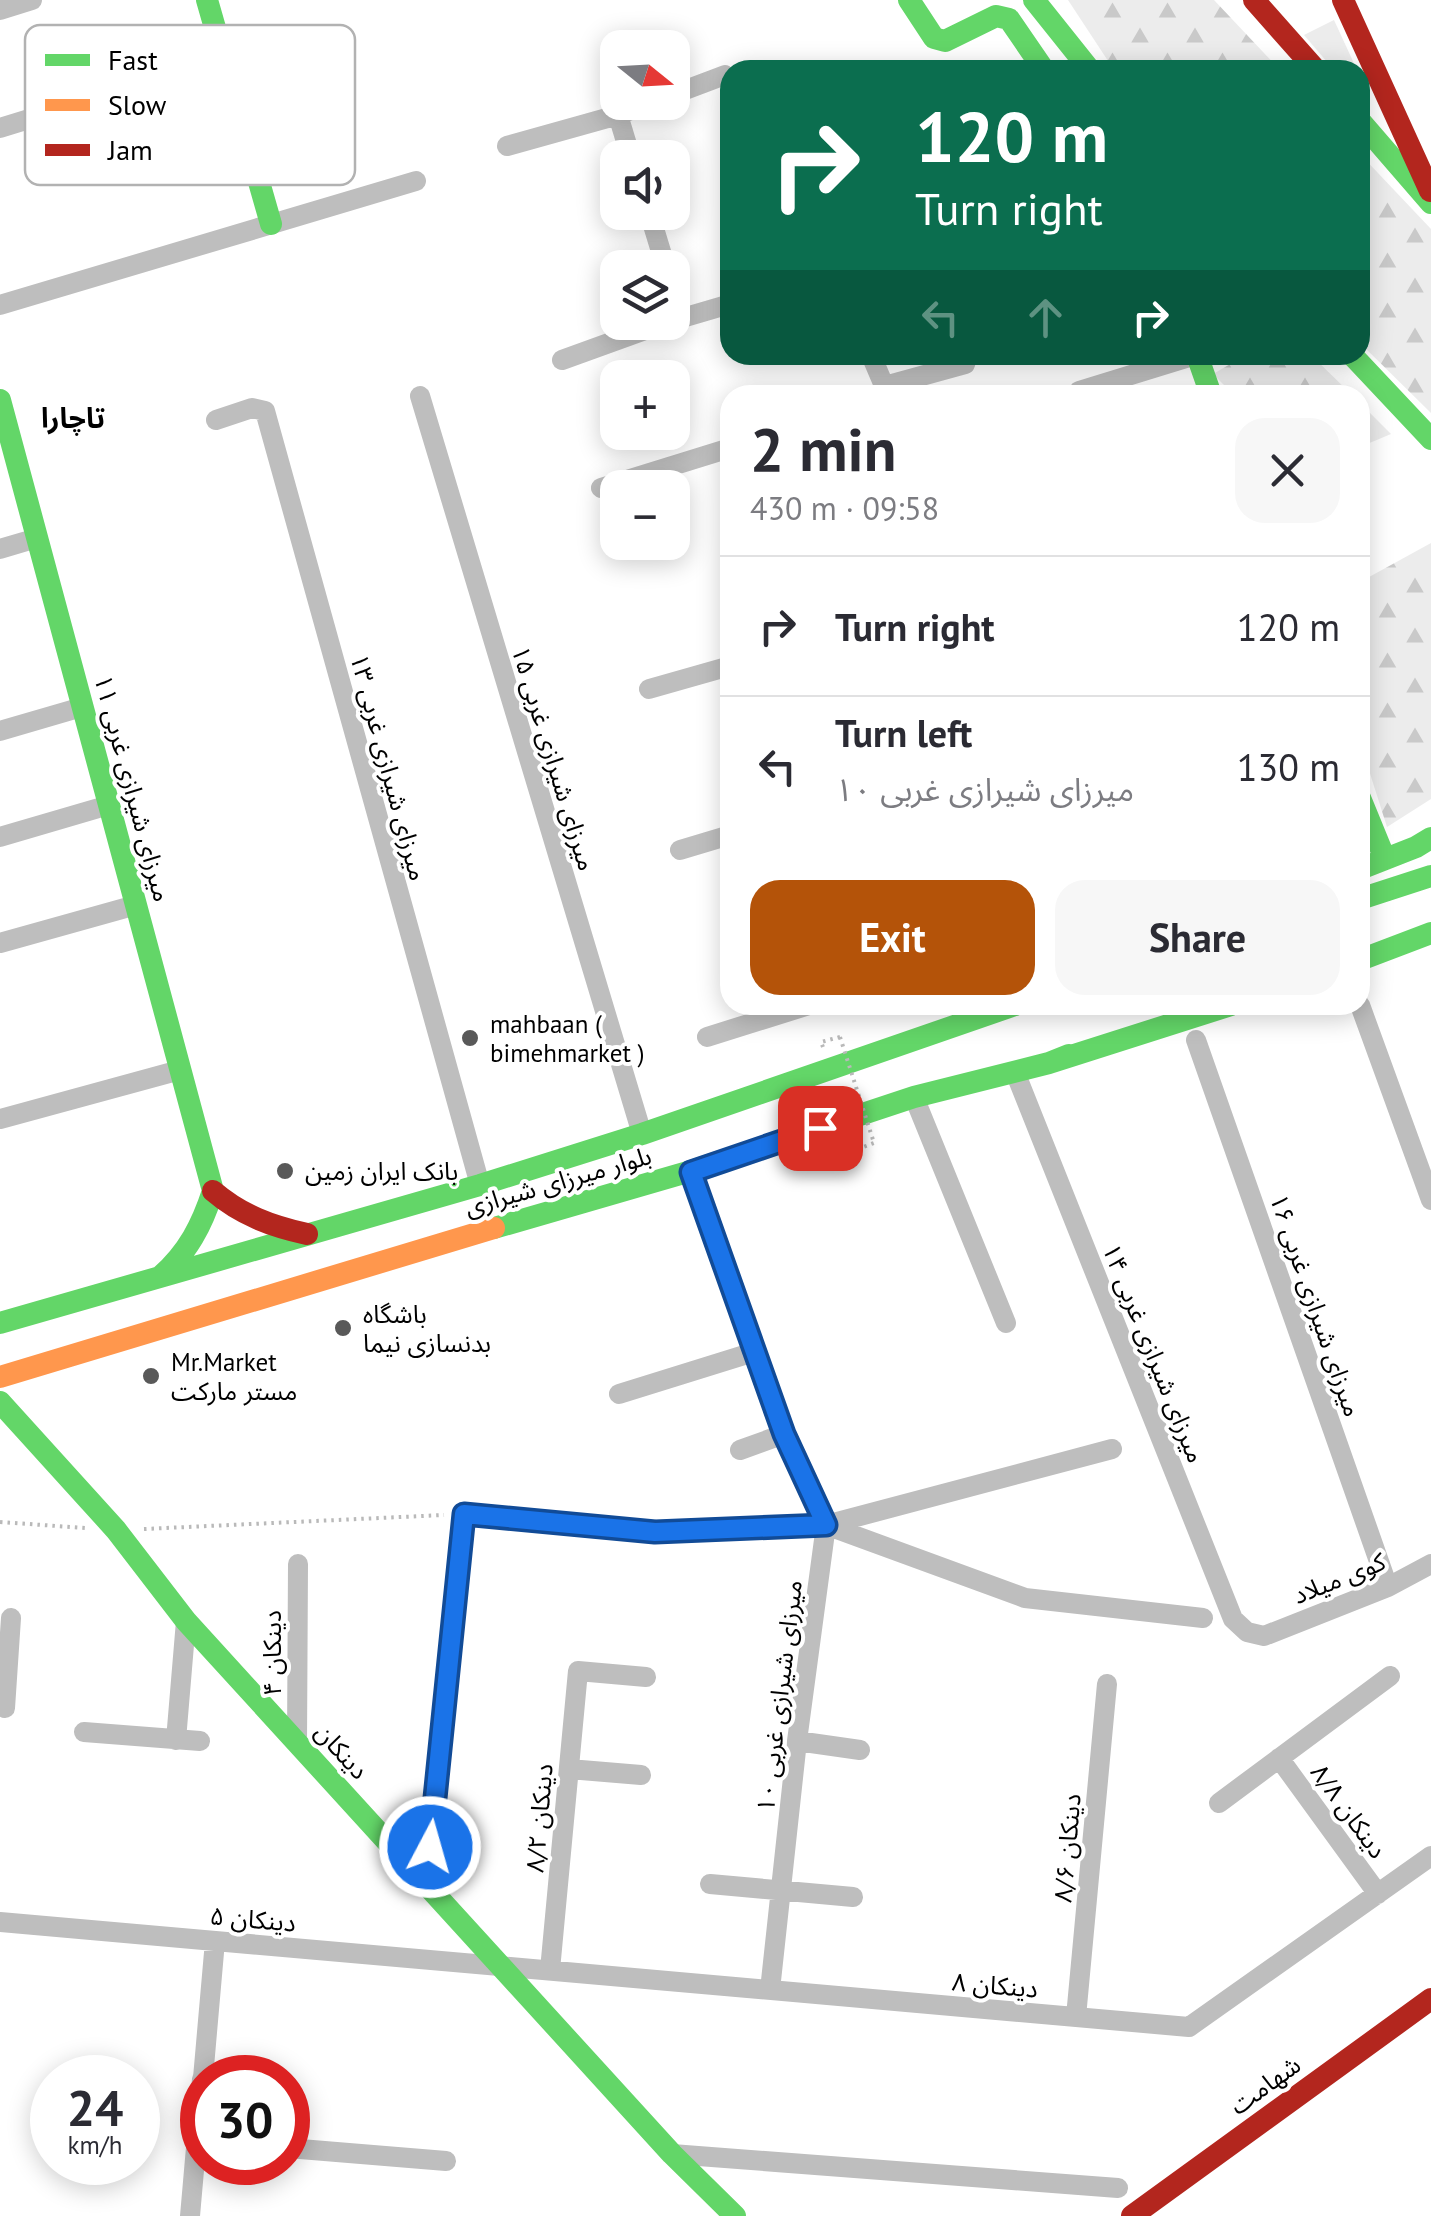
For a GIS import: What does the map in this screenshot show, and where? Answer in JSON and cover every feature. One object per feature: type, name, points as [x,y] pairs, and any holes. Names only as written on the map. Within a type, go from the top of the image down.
[{"type":"main road","points":[[207,0],[214,25]]},
{"type":"main road","points":[[909,0],[934,38],[944,41],[996,16],[1009,19],[1037,60]]},
{"type":"main road","points":[[1034,0],[1082,60]]},
{"type":"main road","points":[[1254,0],[1307,60]]},
{"type":"main road","points":[[1344,0],[1431,193]]},
{"type":"main road","points":[[1370,132],[1431,202]]},
{"type":"main road","points":[[260,185],[271,224]]},
{"type":"main road","points":[[1361,365],[1431,439]]},
{"type":"main road","name":"میرزای شیرازی غربی ۱۱","points":[[0,400],[213,1190]]},
{"type":"main road","points":[[1370,822],[1385,859]]},
{"type":"main road","points":[[1370,865],[1424,843]]},
{"type":"main road","points":[[1370,896],[1431,876]]},
{"type":"main road","points":[[1370,938],[1431,915]]},
{"type":"main road","points":[[1370,956],[1431,933]]},
{"type":"main road","name":"بلوار میرزای شیرازی","points":[[0,1323],[642,1134],[959,1015]]},
{"type":"main road","name":"بلوار میرزای شیرازی","points":[[0,1378],[400,1255],[691,1172],[914,1097],[1049,1064],[1159,1015]]},
{"type":"main road","points":[[1049,1064],[1200,1015]]},
{"type":"main road","points":[[161,1276],[198,1234],[213,1190],[233,1209],[250,1217],[307,1234]]},
{"type":"main road","name":"دینکان","points":[[0,1402],[116,1530],[186,1621],[672,2154],[734,2216]]},
{"type":"main road","name":"شهامت","points":[[1132,2216],[1431,2000]]},
{"type":"street","points":[[0,10],[32,0]]},
{"type":"street","points":[[690,88],[720,77]]},
{"type":"street","points":[[0,128],[25,120]]},
{"type":"street","points":[[507,146],[603,120]]},
{"type":"street","points":[[0,306],[416,180]]},
{"type":"street","points":[[690,315],[720,307]]},
{"type":"street","points":[[562,360],[618,340]]},
{"type":"street","points":[[904,385],[962,365]]},
{"type":"street","points":[[1098,385],[1163,365]]},
{"type":"street","name":"۱۵ میرزای شیرازی غربی","points":[[420,396],[642,1134]]},
{"type":"street","name":"۱۳ میرزای شیرازی غربی","points":[[216,420],[252,408],[265,411],[480,1184]]},
{"type":"street","points":[[659,470],[720,451]]},
{"type":"street","points":[[0,549],[37,538]]},
{"type":"street","points":[[649,688],[720,669]]},
{"type":"street","points":[[0,731],[82,707]]},
{"type":"street","points":[[0,838],[109,805]]},
{"type":"street","points":[[680,850],[720,839]]},
{"type":"street","points":[[0,943],[136,905]]},
{"type":"street","points":[[707,1037],[777,1015]]},
{"type":"street","points":[[1364,1015],[1431,1200]]},
{"type":"street","name":"۱۶ میرزای شیرازی غربی","points":[[1196,1040],[1388,1587]]},
{"type":"street","points":[[4,1118],[180,1070]]},
{"type":"street","name":"۱۴ میرزای شیرازی غربی","points":[[1014,1072],[1233,1619],[1247,1632],[1264,1636]]},
{"type":"street","points":[[914,1097],[1006,1322]]},
{"type":"street","points":[[691,1172],[784,1434],[826,1525],[1025,1598],[1202,1618]]},
{"type":"street","points":[[619,1394],[754,1352]]},
{"type":"street","points":[[740,1450],[784,1434]]},
{"type":"street","points":[[426,1884],[464,1514],[655,1532],[826,1525],[1112,1449]]},
{"type":"street","name":"۱۰ میرزای شیرازی غربی","points":[[770,1990],[826,1525]]},
{"type":"street","name":"دینکان ۴","points":[[296,1742],[298,1564]]},
{"type":"street","name":"کوی میلاد","points":[[1264,1636],[1388,1587],[1431,1564]]},
{"type":"street","points":[[9,1708],[11,1618]]},
{"type":"street","points":[[176,1740],[186,1621]]},
{"type":"street","name":"دینکان ۸/۲","points":[[550,1970],[578,1671],[646,1677]]},
{"type":"street","points":[[1219,1803],[1390,1676]]},
{"type":"street","name":"۸/۶ دینکان","points":[[1076,2017],[1107,1684]]},
{"type":"street","points":[[84,1732],[200,1741]]},
{"type":"street","points":[[797,1742],[860,1750]]},
{"type":"street","name":"۸/۸ دینکان","points":[[1279,1758],[1378,1894]]},
{"type":"street","points":[[568,1768],[641,1776]]},
{"type":"street","name":"۸ دینکان","points":[[501,1966],[1189,2027],[1431,1856]]},
{"type":"street","points":[[710,1884],[853,1897]]},
{"type":"street","name":"۵ دینکان","points":[[0,1922],[501,1966]]},
{"type":"street","points":[[205,2055],[215,1941]]},
{"type":"street","points":[[310,2150],[446,2161]]},
{"type":"street","points":[[672,2154],[1118,2188]]},
{"type":"street","points":[[190,2216],[194,2185]]},
{"type":"path","points":[[821,1042],[840,1037],[874,1143],[858,1149]]},
{"type":"path","points":[[0,1522],[116,1530],[464,1514]]},
{"type":"green space","points":[[1068,0],[1214,0],[1271,60],[1107,60]]},
{"type":"green space","points":[[1334,20],[1352,60],[1325,60],[1304,35]]},
{"type":"green space","points":[[1370,165],[1431,229],[1431,413],[1370,353]]},
{"type":"green space","points":[[1229,365],[1321,365],[1342,385],[1224,385],[1213,374]]},
{"type":"green space","points":[[1370,413],[1391,434],[1370,443]]},
{"type":"green space","points":[[1431,543],[1431,799],[1387,827],[1370,773],[1370,577]]},
{"type":"traffic: fast","points":[[207,0],[214,25]]},
{"type":"traffic: fast","points":[[909,0],[934,38],[945,41],[996,16],[1009,19],[1037,60]]},
{"type":"traffic: fast","points":[[1034,0],[1082,60]]},
{"type":"traffic: fast","points":[[1370,133],[1431,203]]},
{"type":"traffic: fast","points":[[260,185],[271,224]]},
{"type":"traffic: fast","points":[[1200,365],[1208,385]]},
{"type":"traffic: fast","points":[[1361,365],[1431,439]]},
{"type":"traffic: fast","points":[[0,400],[213,1191],[193,1237],[161,1276]]},
{"type":"traffic: fast","points":[[1370,822],[1385,859]]},
{"type":"traffic: fast","points":[[1370,865],[1431,838]]},
{"type":"traffic: fast","points":[[1370,896],[1431,876]]},
{"type":"traffic: fast","points":[[1370,956],[1431,933]]},
{"type":"traffic: fast","points":[[0,1323],[480,1185],[642,1134],[986,1015]]},
{"type":"traffic: fast","points":[[1049,1063],[1200,1015]]},
{"type":"traffic: fast","points":[[494,1228],[691,1171],[914,1097],[1069,1055]]},
{"type":"traffic: fast","points":[[0,1402],[116,1530],[186,1621],[672,2154],[735,2216]]},
{"type":"traffic: slow","points":[[0,1377],[494,1228]]},
{"type":"traffic: jam","points":[[1254,0],[1307,60]]},
{"type":"traffic: jam","points":[[1343,0],[1430,191]]},
{"type":"traffic: jam","points":[[213,1191],[257,1218],[307,1234]]},
{"type":"traffic: jam","points":[[1132,2216],[1431,1999]]},
{"type":"place","name":"mahbaan ( bimehmarket )","points":[[470,1038]]},
{"type":"place","name":"بانک ایران زمین","points":[[285,1171]]},
{"type":"place","name":"باشگاه بدنسازی نیما","points":[[343,1328]]},
{"type":"place","name":"Mr.Market مستر مارکت","points":[[151,1376]]},
{"type":"district","name":"تاچارا","points":[[73,417]]},
{"type":"route","points":[[430,1847],[464,1514],[655,1532],[826,1525],[784,1434],[691,1172],[820,1128]]}]
